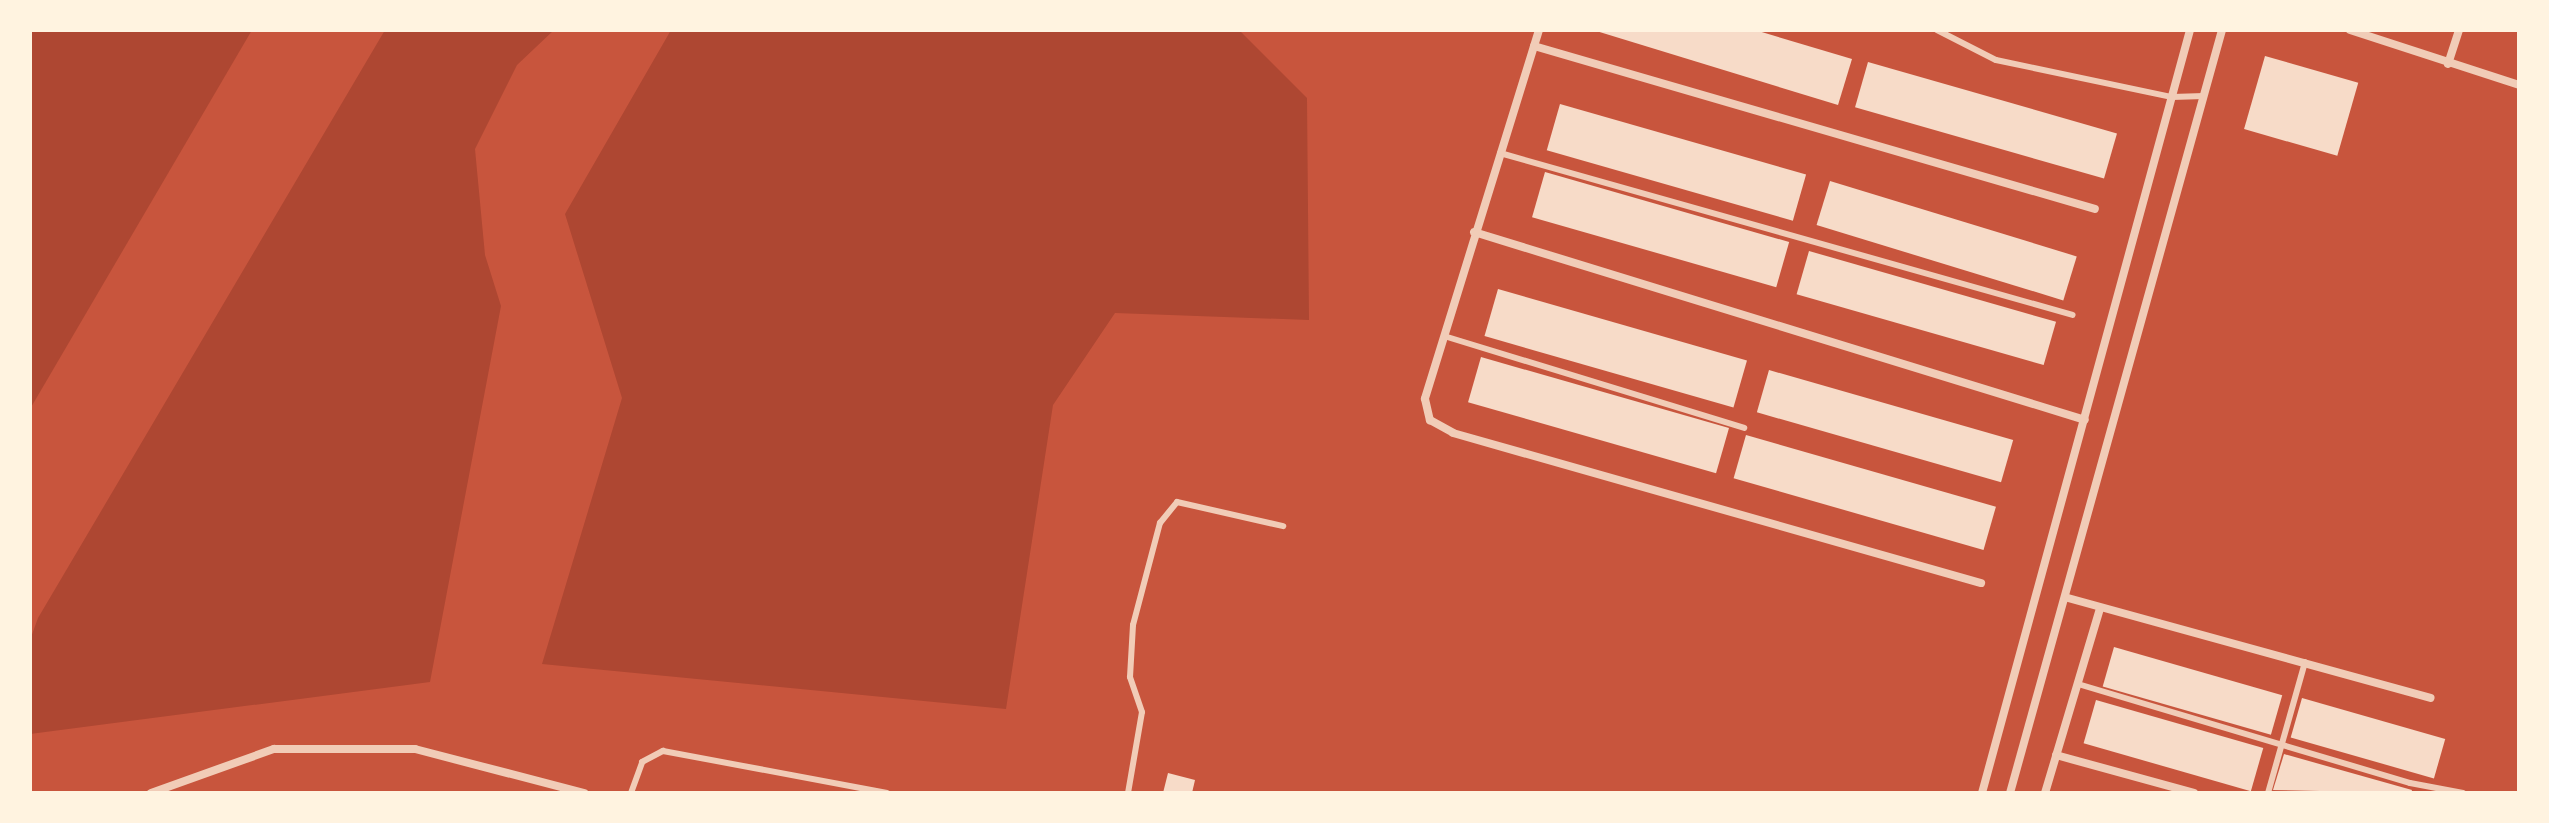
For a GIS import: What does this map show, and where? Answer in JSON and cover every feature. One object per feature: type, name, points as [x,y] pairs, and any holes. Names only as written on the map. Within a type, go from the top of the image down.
[{"type":"street","points":[[1539,30],[1474,232],[1425,399],[1430,420],[1453,433],[1981,583]]},
{"type":"street","points":[[1982,793],[2190,30]]},
{"type":"street","points":[[2010,793],[2068,598],[2222,30]]},
{"type":"street","points":[[2350,30],[2519,85]]},
{"type":"street","points":[[2448,64],[2459,30]]},
{"type":"street","points":[[1534,46],[2095,209]]},
{"type":"street","points":[[1474,232],[2085,420]]},
{"type":"street","points":[[2068,598],[2100,609],[2306,661],[2430,698]]},
{"type":"street","points":[[2045,793],[2100,609]]},
{"type":"street","points":[[156,792],[274,749],[415,749],[584,793]]},
{"type":"street","points":[[2056,755],[2194,793]]},
{"type":"lane","points":[[1937,30],[1996,60],[2172,97],[2204,96]]},
{"type":"lane","points":[[1500,153],[2073,315]]},
{"type":"lane","points":[[1444,336],[1744,428]]},
{"type":"lane","points":[[1128,793],[1142,712],[1130,677],[1133,625],[1160,523],[1177,502],[1283,526]]},
{"type":"lane","points":[[2268,793],[2306,661]]},
{"type":"lane","points":[[2078,684],[2283,745],[2463,793]]},
{"type":"lane","points":[[631,793],[642,762],[663,751],[887,793]]},
{"type":"shaded area","points":[[30,30],[252,30],[30,409]]},
{"type":"shaded area","points":[[385,30],[554,30],[517,65],[475,149],[485,255],[501,306],[430,682],[30,734],[30,640],[38,618]]},
{"type":"shaded area","points":[[671,30],[1239,30],[1307,98],[1309,320],[1115,313],[1053,405],[1006,709],[542,664],[622,398],[565,214]]},
{"type":"building","points":[[1593,30],[1755,30],[1852,59],[1838,105]]},
{"type":"building","points":[[2265,56],[2358,83],[2337,156],[2244,129]]},
{"type":"building","points":[[1868,62],[2117,133],[2104,179],[1855,107]]},
{"type":"building","points":[[1560,104],[1806,175],[1793,221],[1547,150]]},
{"type":"building","points":[[1545,172],[1789,242],[1776,287],[1532,217]]},
{"type":"building","points":[[1830,181],[2077,256],[2063,300],[1817,225]]},
{"type":"building","points":[[1809,251],[2056,322],[2044,365],[1797,294]]},
{"type":"building","points":[[1498,289],[1747,360],[1733,407],[1484,336]]},
{"type":"building","points":[[1481,357],[1729,428],[1716,473],[1468,402]]},
{"type":"building","points":[[1769,370],[2013,440],[2001,482],[1757,412]]},
{"type":"building","points":[[1746,435],[1996,507],[1984,550],[1734,478]]},
{"type":"building","points":[[2114,647],[2282,695],[2271,735],[2103,686]]},
{"type":"building","points":[[2302,698],[2445,739],[2434,778],[2291,737]]},
{"type":"building","points":[[2096,700],[2263,748],[2251,791],[2084,743]]},
{"type":"building","points":[[2284,754],[2412,790],[2411,793],[2273,790]]},
{"type":"building","points":[[1168,773],[1195,780],[1192,793],[1163,793]]}]
